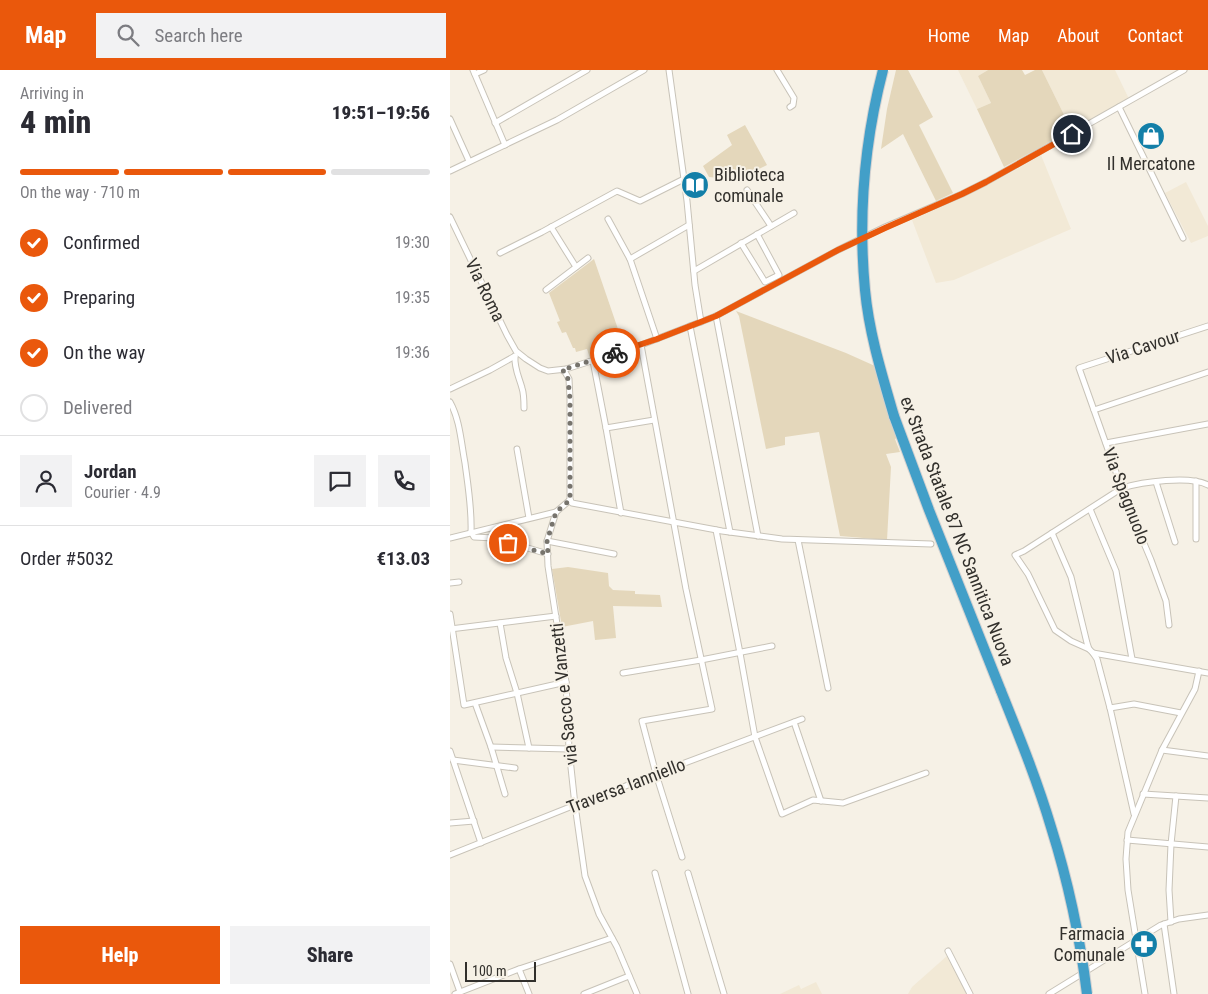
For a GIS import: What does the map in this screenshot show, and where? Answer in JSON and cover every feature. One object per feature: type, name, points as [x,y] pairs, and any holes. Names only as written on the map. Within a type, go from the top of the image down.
[{"type":"highway","name":"ex Strada Statale 87 NC Sannitica Nuova","points":[[883,70],[870,126],[863,185],[862,250],[865,291],[872,334],[894,416],[929,510],[1031,766],[1051,827],[1076,927],[1087,994]]},
{"type":"street","points":[[484,70],[474,72],[504,145]]},
{"type":"street","points":[[495,122],[587,70]]},
{"type":"street","points":[[450,171],[557,120],[633,73],[644,70]]},
{"type":"street","points":[[669,70],[701,322]]},
{"type":"street","points":[[778,70],[794,98],[793,104],[790,107]]},
{"type":"street","points":[[450,538],[556,512],[570,500],[570,399],[568,379],[562,370],[641,345],[716,316],[838,250],[986,182],[1184,70]]},
{"type":"street","points":[[1119,107],[1184,238]]},
{"type":"street","points":[[450,118],[469,161]]},
{"type":"street","points":[[500,253],[617,192],[640,201],[684,179]]},
{"type":"street","points":[[747,190],[771,226]]},
{"type":"street","points":[[694,271],[794,213]]},
{"type":"street","name":"Via Roma","points":[[450,217],[517,355],[540,368],[562,370]]},
{"type":"street","points":[[608,219],[630,259],[657,339]]},
{"type":"street","points":[[630,259],[689,226]]},
{"type":"street","points":[[551,228],[576,267]]},
{"type":"street","points":[[742,243],[765,282],[779,275],[756,234]]},
{"type":"street","points":[[546,290],[588,258]]},
{"type":"street","points":[[716,316],[758,536]]},
{"type":"street","points":[[690,326],[730,532]]},
{"type":"street","name":"Via Cavour","points":[[1079,368],[1208,326]]},
{"type":"street","points":[[641,345],[654,420],[712,709],[642,721],[656,774],[682,857]]},
{"type":"street","points":[[450,390],[517,355]]},
{"type":"street","points":[[517,355],[514,364],[522,387],[524,408]]},
{"type":"street","points":[[593,361],[621,513]]},
{"type":"street","name":"Via Spagnuolo","points":[[1079,368],[1122,488],[1166,601],[1169,625]]},
{"type":"street","points":[[1094,410],[1208,372]]},
{"type":"street","points":[[450,402],[460,434],[470,499],[471,532],[474,537],[490,538],[548,554]]},
{"type":"street","points":[[606,428],[654,420]]},
{"type":"street","points":[[1106,444],[1208,424]]},
{"type":"street","points":[[518,449],[529,518]]},
{"type":"street","points":[[1208,485],[1196,481],[1180,480],[1135,484],[1122,488],[1024,552],[1015,555],[1028,574],[1055,630],[1071,641],[1091,651],[1208,673]]},
{"type":"street","points":[[1196,481],[1196,539]]},
{"type":"street","points":[[1156,482],[1175,542]]},
{"type":"street","points":[[570,500],[572,503],[621,513],[716,530],[782,539],[930,544]]},
{"type":"street","points":[[1090,509],[1116,571],[1132,659]]},
{"type":"street","name":"via Sacco e Vanzetti","points":[[556,512],[547,541],[548,554],[566,682],[569,749],[586,876],[599,914],[637,994]]},
{"type":"street","points":[[488,528],[490,538]]},
{"type":"street","points":[[716,530],[755,737],[782,814],[813,800],[843,803],[926,773]]},
{"type":"street","points":[[1052,533],[1071,577],[1091,651],[1097,659],[1134,815]]},
{"type":"street","points":[[798,540],[828,688]]},
{"type":"street","points":[[547,541],[614,554]]},
{"type":"street","points":[[450,583],[459,582]]},
{"type":"street","points":[[450,614],[464,705],[566,682]]},
{"type":"street","points":[[451,629],[556,616]]},
{"type":"street","points":[[500,623],[506,658],[517,694],[529,748]]},
{"type":"street","points":[[623,673],[772,646]]},
{"type":"street","points":[[1145,994],[1128,890],[1128,832],[1162,750],[1194,689],[1199,671]]},
{"type":"street","points":[[475,703],[505,794]]},
{"type":"street","points":[[1110,708],[1134,704],[1181,713]]},
{"type":"street","name":"Traversa Ianniello","points":[[450,855],[575,805],[802,719]]},
{"type":"street","points":[[794,722],[820,801]]},
{"type":"street","points":[[491,747],[569,749]]},
{"type":"street","points":[[450,750],[481,843]]},
{"type":"street","points":[[1162,750],[1208,756]]},
{"type":"street","points":[[453,760],[515,768]]},
{"type":"street","points":[[1143,794],[1208,798]]},
{"type":"street","points":[[1171,922],[1169,890],[1176,796]]},
{"type":"street","points":[[450,823],[474,821]]},
{"type":"street","points":[[1127,840],[1208,847]]},
{"type":"street","points":[[655,873],[688,994]]},
{"type":"street","points":[[688,873],[724,994]]},
{"type":"street","points":[[1049,994],[1164,924],[1179,919],[1208,915]]},
{"type":"street","points":[[1164,924],[1174,994]]},
{"type":"street","points":[[450,964],[457,993],[519,969],[612,938]]},
{"type":"street","points":[[948,951],[970,994]]},
{"type":"street","points":[[519,969],[529,994]]},
{"type":"street","points":[[584,994],[630,976]]},
{"type":"shaded area","points":[[896,70],[908,70],[933,117],[919,125],[953,193],[936,201],[903,134],[881,149],[887,109]]},
{"type":"shaded area","points":[[958,70],[988,70],[978,76],[991,103],[977,109]]},
{"type":"shaded area","points":[[988,70],[1022,70],[1025,75],[1035,70],[1042,70],[1071,129],[1004,167],[977,109],[991,103],[978,76]]},
{"type":"shaded area","points":[[1042,70],[1115,70],[1129,99],[1071,129]]},
{"type":"shaded area","points":[[745,125],[767,165],[739,176],[709,177],[703,166],[732,145],[727,135]]},
{"type":"shaded area","points":[[1041,155],[1071,229],[954,280],[936,283],[912,220],[965,196]]},
{"type":"shaded area","points":[[1186,182],[1208,226],[1208,236],[1191,243],[1165,193]]},
{"type":"shaded area","points":[[594,259],[619,332],[596,340],[595,356],[590,358],[587,349],[576,352],[566,332],[562,333],[557,322],[560,321],[549,293]]},
{"type":"shaded area","points":[[736,311],[875,366],[900,452],[886,454],[891,467],[887,540],[840,536],[819,432],[785,437],[785,445],[766,449],[739,316]]},
{"type":"shaded area","points":[[568,567],[608,573],[609,586],[613,590],[635,591],[635,594],[660,595],[662,607],[613,606],[616,638],[595,640],[593,621],[562,627],[552,569]]},
{"type":"shaded area","points":[[947,956],[967,994],[908,994],[912,987]]},
{"type":"shaded area","points":[[816,982],[822,994],[780,994],[799,985],[801,989]]},
{"type":"way so far","points":[[508,543],[548,554],[547,541],[556,512],[570,500],[570,399],[567,375],[562,370],[615,353]]},
{"type":"place","name":"Il Mercatone","points":[[1151,136]]},
{"type":"place","name":"Biblioteca comunale","points":[[695,185]]},
{"type":"place","name":"Farmacia Comunale","points":[[1144,944]]},
{"type":"route","points":[[615,353],[716,316],[838,250],[986,182],[1072,134]]}]
